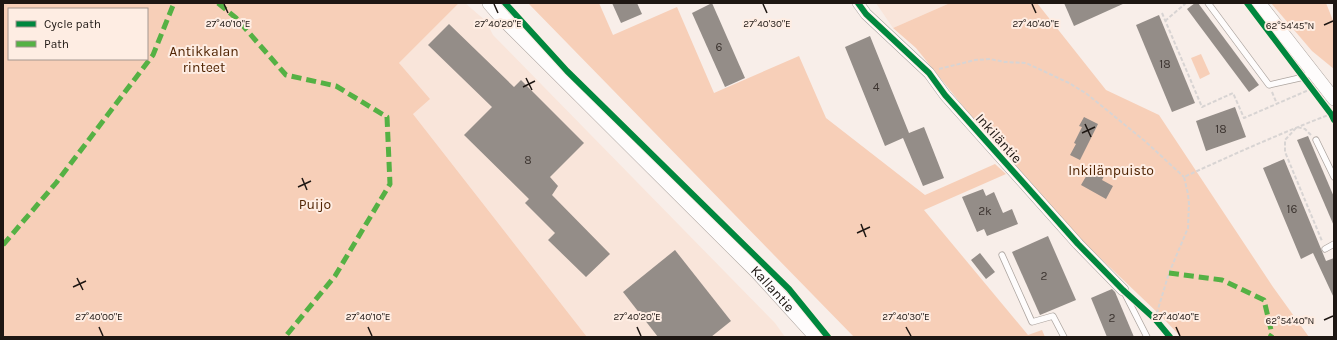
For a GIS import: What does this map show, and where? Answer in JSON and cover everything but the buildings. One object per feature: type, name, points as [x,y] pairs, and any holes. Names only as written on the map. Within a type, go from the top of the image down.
[{"type":"main road","name":"Kallantie","points":[[490,3],[503,18],[758,272],[817,337]]},
{"type":"street","name":"Inkiläntie","points":[[858,3],[866,14],[929,73],[945,94],[1035,196],[1123,290]]},
{"type":"street","points":[[1259,3],[1308,75],[1330,103]]},
{"type":"lane","points":[[1208,3],[1270,85],[1308,75]]},
{"type":"lane","points":[[1316,140],[1334,177]]},
{"type":"lane","points":[[1325,249],[1334,244]]},
{"type":"lane","points":[[1002,255],[1032,322],[1053,316],[1064,337]]},
{"type":"lane","points":[[1123,290],[1147,337]]},
{"type":"path","points":[[1165,21],[1186,3]]},
{"type":"path","points":[[1162,13],[1202,107],[1233,94],[1244,118],[1312,89]]},
{"type":"path","points":[[929,73],[949,66],[975,60],[990,59],[1005,62],[1026,63],[1069,83],[1087,94],[1146,142],[1184,177],[1188,199],[1188,228],[1169,272],[1157,322]]},
{"type":"path","points":[[1308,75],[1312,89],[1317,95]]},
{"type":"path","points":[[1270,85],[1277,104]]},
{"type":"path","points":[[1184,177],[1235,153],[1297,127],[1332,117],[1330,103]]},
{"type":"path","points":[[1297,127],[1305,129],[1316,140]]},
{"type":"path","points":[[1297,127],[1285,140],[1284,152],[1325,249]]},
{"type":"path","points":[[1150,315],[1157,322]]},
{"type":"shaded area","points":[[459,3],[465,3],[486,21],[493,35],[775,323],[785,337],[587,337],[413,114],[399,63]]},
{"type":"shaded area","points":[[876,3],[950,3],[893,28]]},
{"type":"green space","name":"Puijo","points":[[3,3],[459,3],[399,63],[430,99],[413,114],[587,337],[3,337]]},
{"type":"green space","points":[[528,3],[599,3],[613,35],[677,7],[714,93],[799,56],[826,118],[925,195],[995,164],[1006,174],[924,210],[1028,335],[1042,330],[1045,337],[854,337]]},
{"type":"green space","name":"Inkilänpuisto","points":[[950,3],[1037,3],[1106,90],[1159,115],[1273,287],[1309,337],[1181,337],[1052,212],[974,120],[916,48],[893,28]]},
{"type":"green space","points":[[1271,3],[1326,3],[1334,23],[1334,69],[1312,51]]},
{"type":"green space","points":[[1201,54],[1210,74],[1200,79],[1191,58]]},
{"type":"marked path","points":[[3,245],[56,183],[153,55],[174,3]]},
{"type":"marked path","points":[[218,3],[236,18],[286,75],[336,86],[387,117],[390,184],[335,276],[285,337]]},
{"type":"marked path","points":[[1169,273],[1222,280],[1264,300],[1272,334],[1270,337]]},
{"type":"cycle path","points":[[505,3],[567,71],[789,289],[828,337]]},
{"type":"cycle path","points":[[858,3],[866,14],[929,73],[945,95],[1078,244],[1123,290],[1155,319],[1170,337]]},
{"type":"cycle path","points":[[1247,3],[1334,120]]},
{"type":"park label","name":"Antikkalan rinteet","points":[[204,60]]}]
